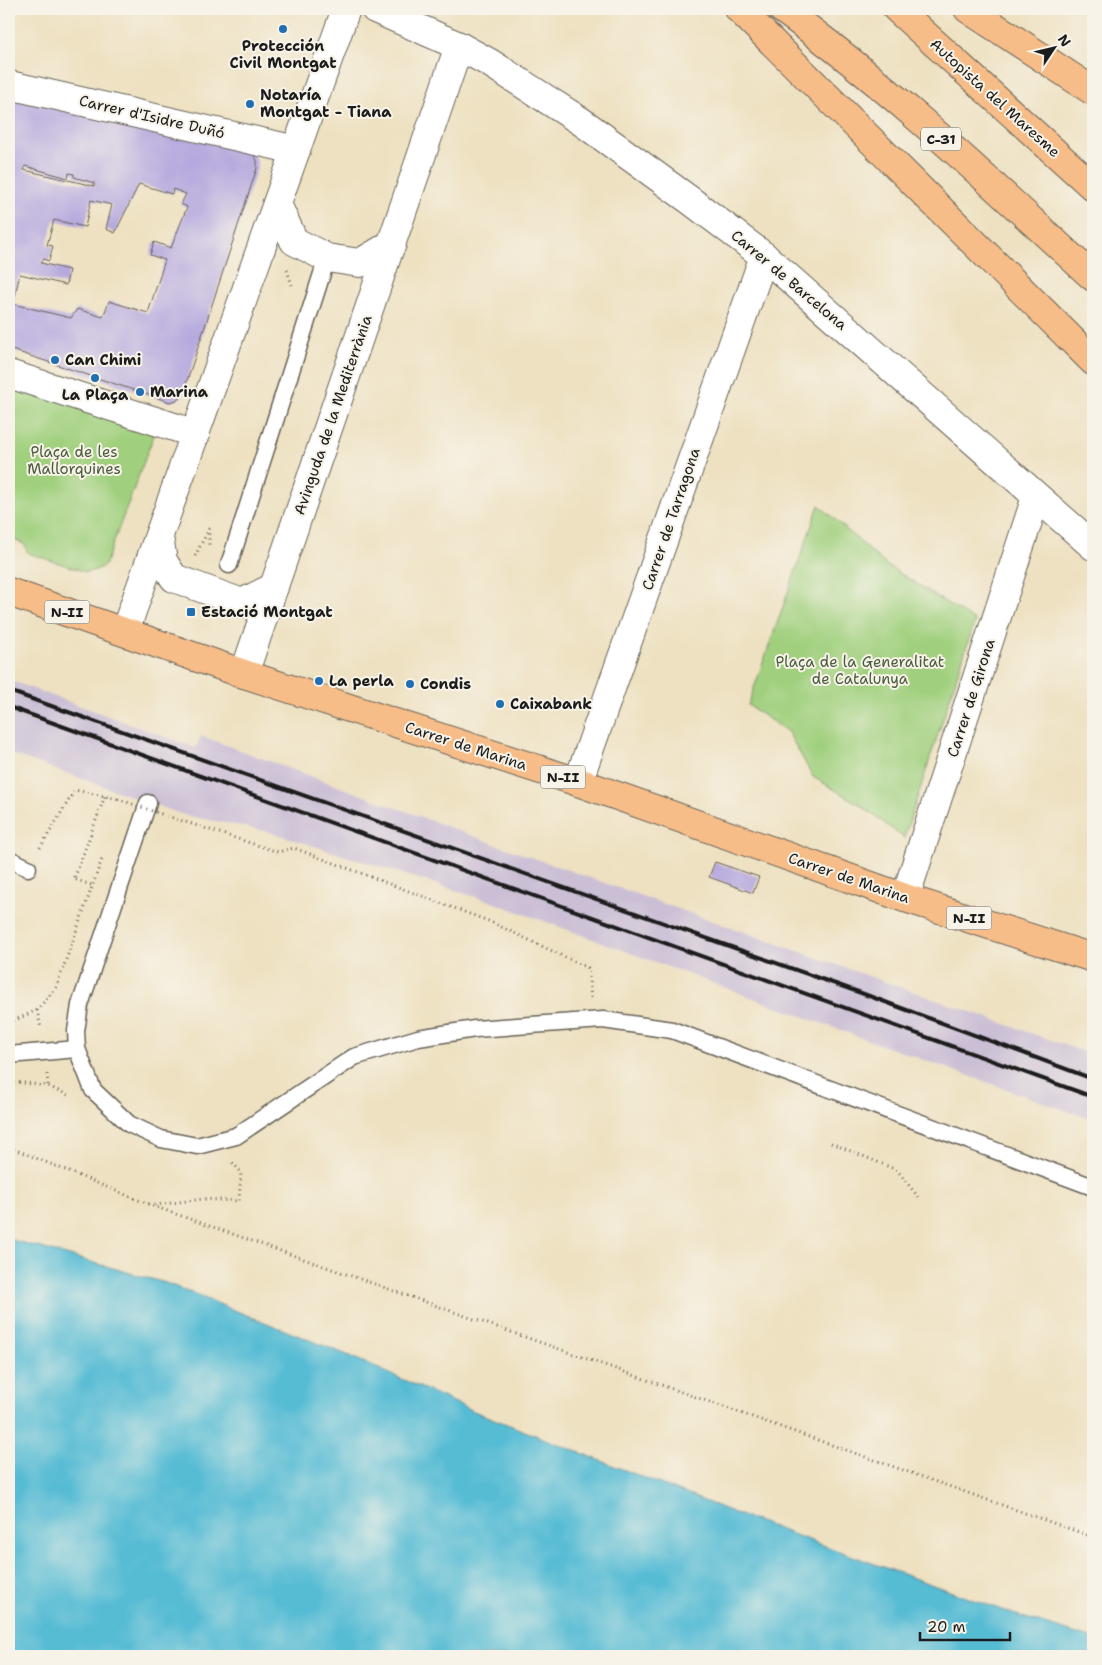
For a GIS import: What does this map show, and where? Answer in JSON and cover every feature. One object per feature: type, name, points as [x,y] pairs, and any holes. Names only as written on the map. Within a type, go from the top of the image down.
[{"type":"main road","points":[[739,9],[1093,361]]},
{"type":"main road","name":"C-31","points":[[782,9],[819,36],[928,127],[1093,277]]},
{"type":"main road","name":"Autopista del Maresme","points":[[897,9],[1093,187]]},
{"type":"main road","points":[[968,9],[1093,92]]},
{"type":"main road","name":"Carrer de Marina","points":[[9,592],[244,674],[578,782],[905,898],[1093,958]]},
{"type":"street","points":[[125,631],[346,9]]},
{"type":"street","points":[[375,9],[460,46]]},
{"type":"street","name":"Avinguda de la Mediterrània","points":[[244,674],[460,46]]},
{"type":"street","name":"Carrer de Barcelona","points":[[460,46],[582,122],[764,256],[1093,546]]},
{"type":"street","name":"Carrer d'Isidre Duñó","points":[[9,85],[296,150]]},
{"type":"street","points":[[277,204],[294,241],[327,258],[360,264],[392,244]]},
{"type":"street","name":"Carrer de Tarragona","points":[[578,782],[764,256]]},
{"type":"street","points":[[9,374],[196,434]]},
{"type":"street","name":"Carrer de Girona","points":[[905,898],[1036,497]]},
{"type":"street","points":[[159,537],[163,561],[174,578],[242,603],[274,587]]},
{"type":"street","points":[[1060,947],[1093,951]]},
{"type":"lane","points":[[229,565],[327,258]]},
{"type":"lane","points":[[148,803],[80,1004],[76,1031],[77,1049],[93,1090],[129,1124],[161,1139],[197,1146],[236,1136],[354,1057],[418,1038],[475,1029],[603,1020],[672,1030],[1093,1187]]},
{"type":"lane","points":[[9,859],[28,868]]},
{"type":"lane","points":[[9,1055],[77,1049]]},
{"type":"path","points":[[194,558],[209,529],[209,548]]},
{"type":"path","points":[[28,868],[75,790],[105,796],[278,852],[294,848],[491,922],[588,968],[589,994]]},
{"type":"path","points":[[9,1023],[37,1010],[56,988],[91,885],[74,879],[105,796]]},
{"type":"path","points":[[37,1010],[39,1017]]},
{"type":"path","points":[[47,1072],[48,1086]]},
{"type":"path","points":[[9,1081],[48,1086],[72,1097]]},
{"type":"path","points":[[831,1143],[896,1170],[919,1198]]},
{"type":"path","points":[[9,1147],[153,1206],[1093,1537]]},
{"type":"path","points":[[153,1206],[203,1199],[239,1201],[241,1172],[225,1155]]},
{"type":"shaded area","points":[[9,680],[196,748],[201,736],[511,850],[1093,1055],[1093,1120],[848,1033],[489,901],[270,832],[184,815],[9,753]]},
{"type":"green space","name":"Plaça de les Mallorquines","points":[[9,369],[160,419],[105,565],[96,570],[86,572],[28,553],[24,544],[9,538]]},
{"type":"green space","name":"Plaça de la Generalitat de Catalunya","points":[[819,505],[885,564],[975,621],[904,838],[859,804],[813,777],[788,732],[748,705]]},
{"type":"water","points":[[9,1239],[166,1283],[345,1354],[476,1412],[745,1517],[1013,1614],[1093,1639],[1093,1656],[9,1656]]},
{"type":"building","points":[[9,94],[252,153],[257,160],[257,168],[182,396],[170,402],[9,349]],"holes":[[[25,166],[68,178],[69,173],[74,174],[74,177],[94,183],[94,186],[24,170]],[[139,184],[172,194],[173,189],[186,194],[181,204],[187,207],[171,248],[154,242],[150,255],[165,260],[148,313],[109,301],[103,317],[77,309],[71,318],[13,304],[20,274],[66,285],[69,270],[41,263],[43,259],[49,261],[53,246],[47,245],[54,220],[85,227],[91,200],[112,205],[106,229],[115,233]]]},
{"type":"building","points":[[715,862],[759,877],[753,893],[709,877]]},
{"type":"railway","points":[[9,691],[861,993],[1093,1079]]},
{"type":"railway","points":[[9,707],[1093,1097]]},
{"type":"place","name":"Protección Civil Montgat","points":[[283,29]]},
{"type":"place","name":"Notaría Montgat - Tiana","points":[[250,104]]},
{"type":"place","name":"Can Chimi","points":[[55,360]]},
{"type":"place","name":"La Plaça","points":[[95,378]]},
{"type":"place","name":"Marina","points":[[140,392]]},
{"type":"place","name":"Estació Montgat","points":[[191,612]]},
{"type":"place","name":"La perla","points":[[319,681]]},
{"type":"place","name":"Condis","points":[[410,684]]},
{"type":"place","name":"Caixabank","points":[[500,704]]}]
